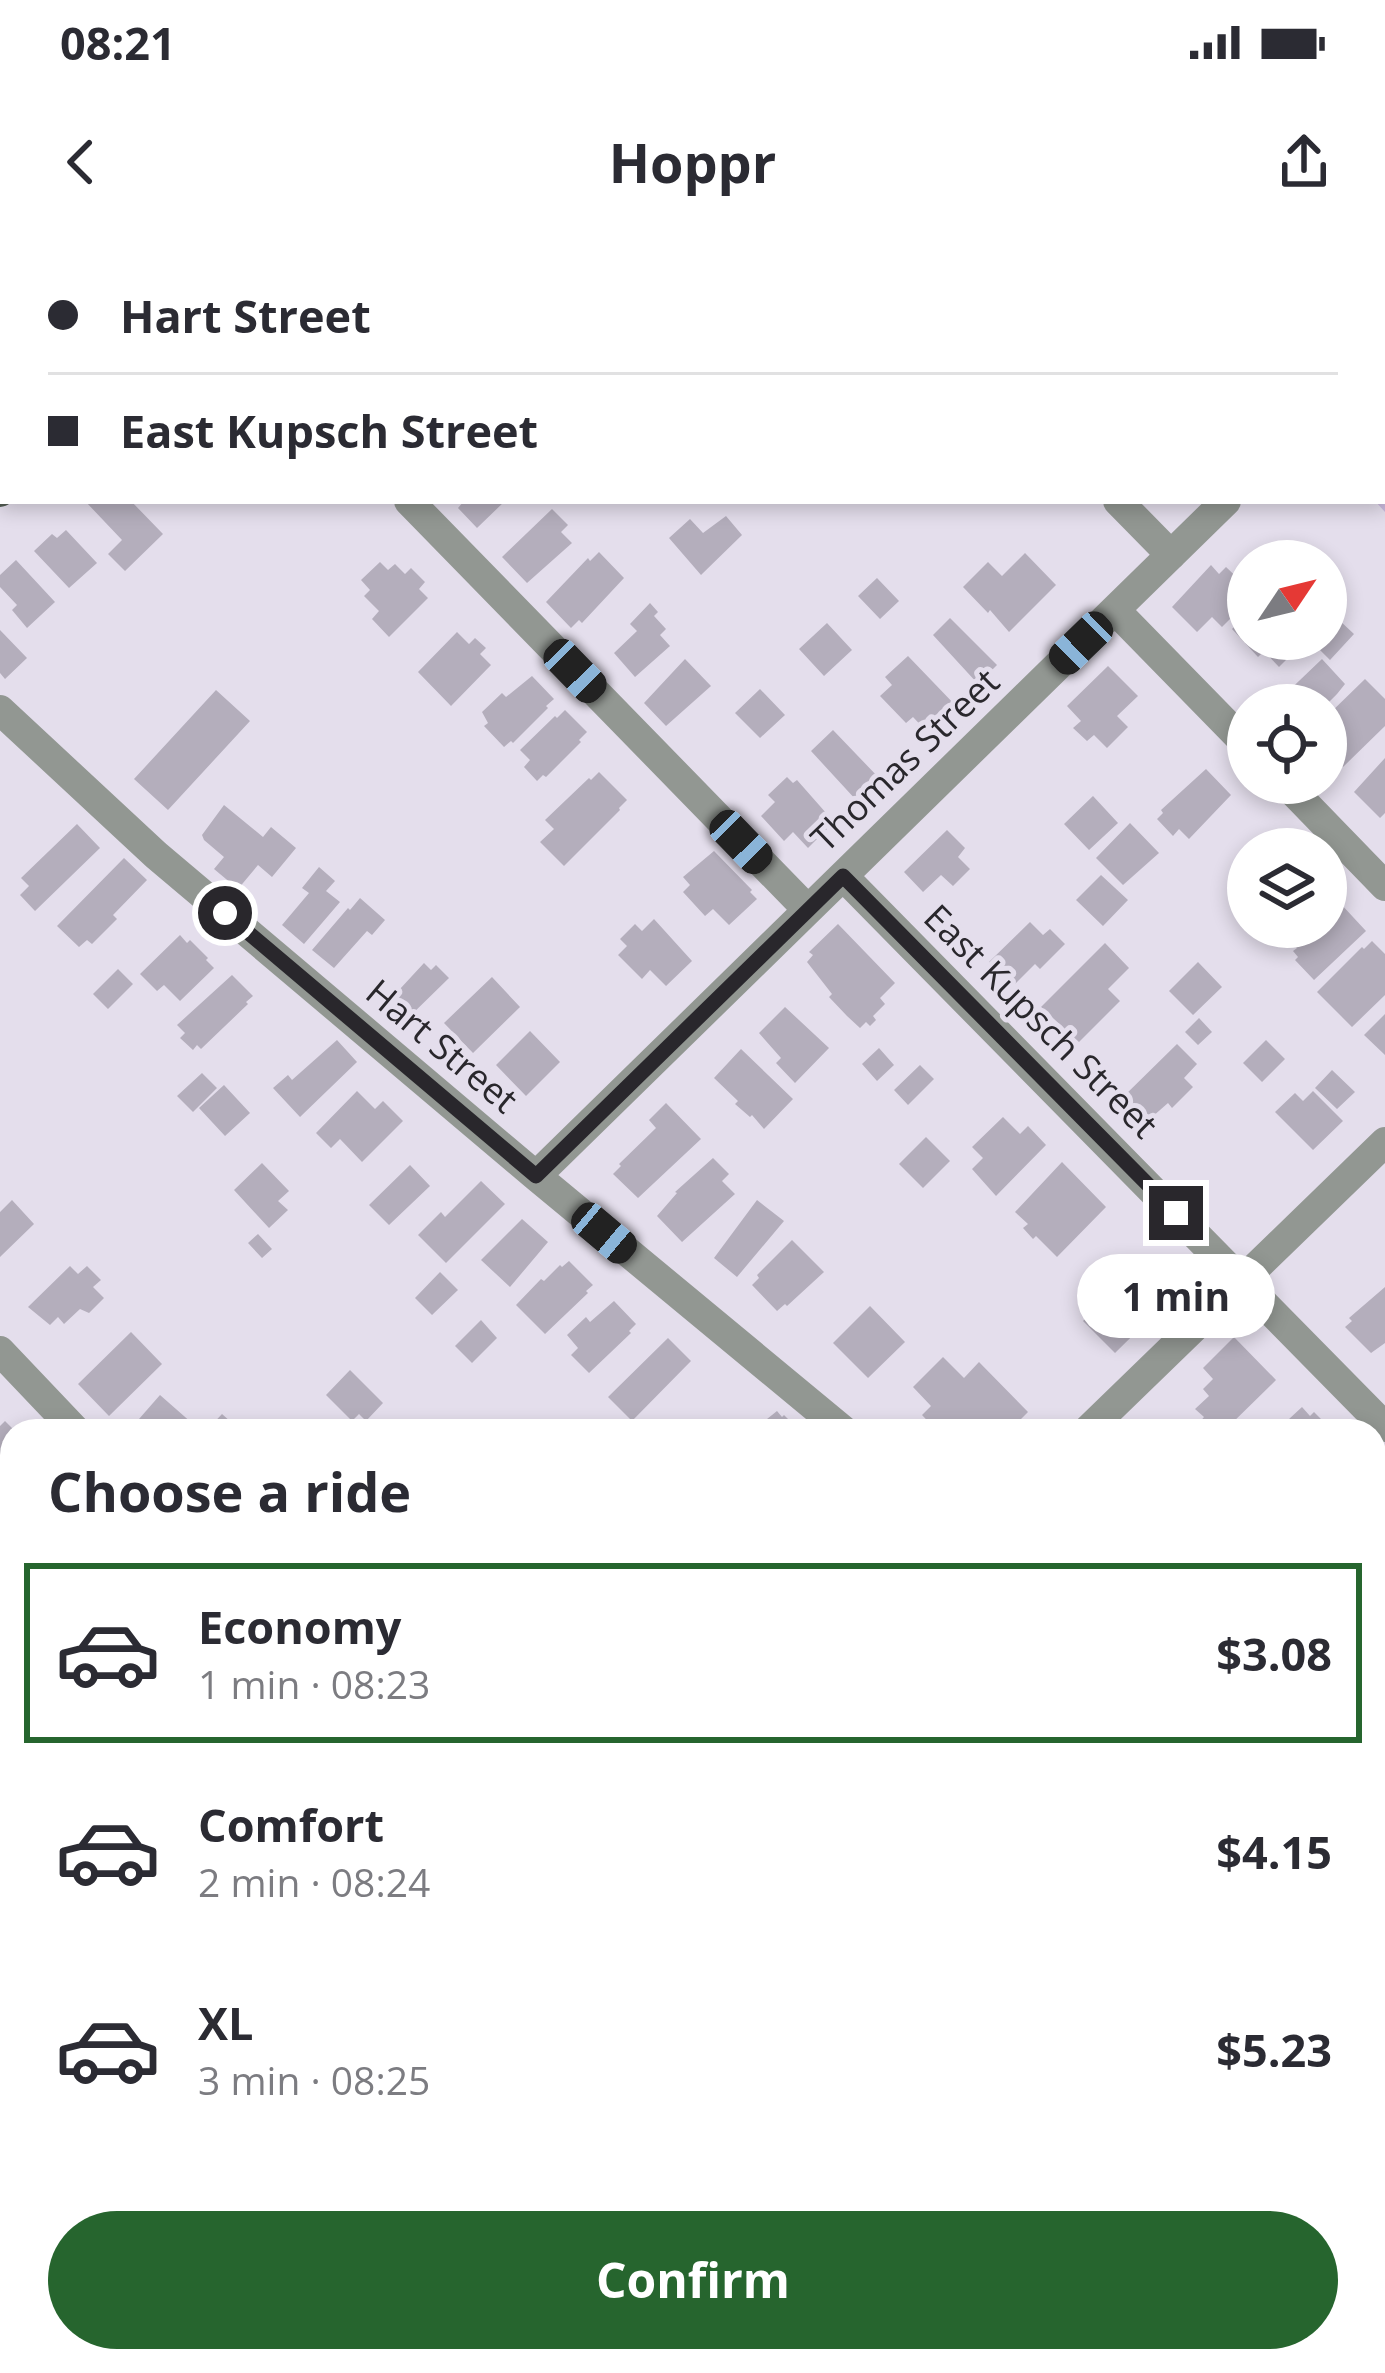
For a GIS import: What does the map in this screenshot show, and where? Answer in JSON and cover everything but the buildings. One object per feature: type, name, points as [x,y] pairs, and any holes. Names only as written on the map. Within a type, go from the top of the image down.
[{"type":"street","points":[[412,504],[808,910]]},
{"type":"street","points":[[1121,504],[1171,554]]},
{"type":"street","name":"Thomas Street","points":[[536,1176],[1223,504]]},
{"type":"street","points":[[1115,610],[1227,725]]},
{"type":"street","name":"Hart Street","points":[[0,710],[156,854],[830,1419]]},
{"type":"street","points":[[1305,804],[1385,886]]},
{"type":"street","name":"East Kupsch Street","points":[[843,876],[1377,1419]]},
{"type":"street","points":[[1099,1419],[1385,1142]]},
{"type":"street","points":[[0,1352],[64,1419]]},
{"type":"route","points":[[225,913],[536,1176],[843,876],[1176,1213]]}]
